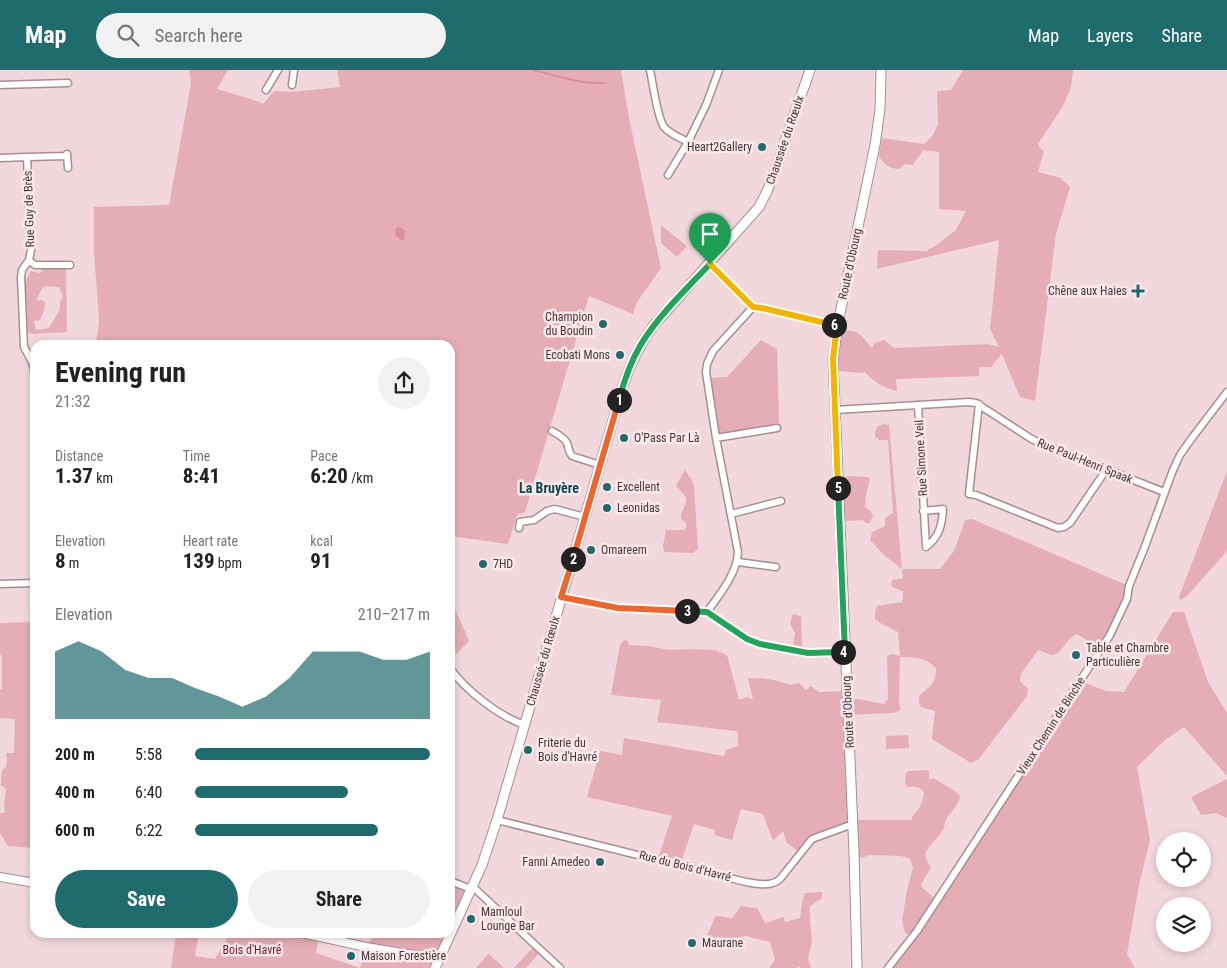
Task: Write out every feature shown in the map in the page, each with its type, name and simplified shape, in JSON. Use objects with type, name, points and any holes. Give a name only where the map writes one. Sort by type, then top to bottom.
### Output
[{"type":"main road","name":"Chaussée du Rœulx","points":[[455,917],[472,888],[487,852],[627,374],[640,346],[654,325],[753,215],[768,190],[776,171],[810,70]]},
{"type":"main road","name":"Route d'Obourg","points":[[858,968],[833,358],[837,326],[875,145],[880,109],[881,70]]},
{"type":"main road","name":"Chaussée du Rœulx","points":[[455,926],[465,901]]},
{"type":"main road","name":"Chaussée du Rœulx","points":[[436,962],[444,938]]},
{"type":"main road","name":"Chaussée du Rœulx","points":[[429,968],[436,962],[449,938]]},
{"type":"street","points":[[266,90],[278,70]]},
{"type":"street","points":[[292,85],[294,70]]},
{"type":"street","points":[[650,70],[663,126],[688,142]]},
{"type":"street","points":[[668,175],[688,142],[706,105],[719,70]]},
{"type":"street","points":[[0,85],[68,83]]},
{"type":"street","name":"Rue Guy de Brès","points":[[0,158],[67,154],[68,168]]},
{"type":"street","name":"Rue Guy de Brès","points":[[28,157],[30,260],[35,265],[70,265]]},
{"type":"street","name":"Rue Guy de Brès","points":[[30,260],[22,270],[21,277],[24,347],[30,358]]},
{"type":"street","points":[[710,264],[753,307],[837,326]]},
{"type":"street","points":[[707,612],[733,573],[738,562],[738,552],[716,438],[706,372],[707,364],[714,351],[753,307]]},
{"type":"street","name":"Vieux Chemin de Binche","points":[[888,968],[917,931],[1110,635],[1127,599],[1129,586],[1180,455],[1227,392]]},
{"type":"street","points":[[835,410],[969,402],[979,404],[969,494],[976,495],[1058,528],[1070,523],[1106,470]]},
{"type":"street","name":"Rue Paul-Henri Spaak","points":[[979,404],[1036,441],[1164,492]]},
{"type":"street","name":"Rue Simone Veil","points":[[918,406],[923,511],[926,547],[933,542],[937,535],[943,509],[923,511]]},
{"type":"street","points":[[716,438],[777,428]]},
{"type":"street","points":[[552,431],[566,441],[569,453],[572,456],[600,465]]},
{"type":"street","points":[[730,514],[781,501]]},
{"type":"street","points":[[519,528],[520,522],[534,520],[543,513],[553,509],[585,517]]},
{"type":"street","points":[[738,562],[776,567]]},
{"type":"street","points":[[0,584],[30,583]]},
{"type":"street","points":[[561,597],[618,608],[707,612],[747,639],[760,644],[808,653],[845,652]]},
{"type":"street","points":[[455,674],[461,682],[494,710],[525,726]]},
{"type":"street","name":"Rue du Bois d'Havré","points":[[497,820],[648,856],[746,882],[768,884],[777,882],[785,874],[812,839],[853,824]]},
{"type":"street","points":[[0,877],[30,882]]},
{"type":"street","points":[[455,883],[472,888],[560,968]]},
{"type":"street","points":[[325,938],[436,962]]},
{"type":"green space","points":[[189,70],[228,70],[217,89],[263,104],[274,91],[291,92],[340,87],[337,70],[621,70],[630,123],[661,268],[637,302],[633,314],[589,296],[525,512],[517,515],[508,544],[455,537],[455,340],[97,340],[99,321],[94,251],[94,207],[169,205],[191,84]]},
{"type":"green space","points":[[963,70],[1073,70],[1071,88],[1062,108],[1038,144],[1044,151],[1038,172],[1061,178],[1070,187],[1056,234],[1035,401],[1020,397],[1002,354],[991,367],[979,367],[979,376],[896,379],[897,391],[879,384],[865,372],[839,371],[838,367],[837,352],[840,333],[850,330],[862,336],[872,348],[875,343],[884,340],[894,348],[988,344],[999,347],[990,329],[999,240],[877,269],[878,250],[926,251],[956,230],[966,211],[939,209],[939,152],[923,150],[913,165],[905,164],[899,169],[885,164],[879,157],[882,138],[924,144],[933,135],[938,124],[937,91],[951,90]]},
{"type":"green space","points":[[661,225],[687,246],[677,257],[661,243]]},
{"type":"green space","points":[[43,266],[64,267],[66,269],[67,332],[32,334],[25,331],[24,285],[31,271],[40,273]],"holes":[[[43,287],[59,287],[63,297],[60,302],[59,311],[49,328],[36,330],[34,323],[35,320],[40,320],[45,302],[38,301],[37,298]]]},
{"type":"green space","points":[[761,340],[777,349],[779,423],[777,428],[716,438],[707,378],[727,377]]},
{"type":"green space","points":[[889,425],[902,569],[885,556],[870,540],[872,532],[885,526],[885,518],[893,513],[888,440],[879,440],[875,436],[878,426]]},
{"type":"green space","points":[[685,470],[694,486],[698,549],[693,553],[664,552],[663,546],[666,530],[684,530],[687,526],[681,519],[686,499],[676,486]]},
{"type":"green space","points":[[1227,471],[1227,551],[1187,596],[1180,600],[1179,597]]},
{"type":"green space","points":[[853,476],[870,479],[865,507],[873,515],[870,523],[866,523],[863,520],[847,521],[844,519],[841,481],[844,477]]},
{"type":"green space","points":[[972,519],[1129,586],[1127,599],[1102,647],[1096,646],[1077,634],[1070,638],[1056,654],[1051,655],[1038,650],[1021,674],[1020,681],[1028,689],[1027,696],[978,760],[971,763],[932,739],[935,711],[921,707],[919,696],[934,681],[936,668],[923,660],[900,657],[899,704],[901,709],[897,712],[848,715],[853,820],[912,820],[920,806],[924,792],[919,788],[908,787],[905,784],[906,773],[909,771],[929,770],[929,780],[933,778],[951,788],[960,796],[956,806],[946,820],[943,830],[925,854],[931,867],[921,885],[936,901],[1080,681],[1106,691],[1124,692],[1173,612],[1184,612],[1208,682],[1227,713],[1227,776],[1184,727],[1165,740],[1137,767],[1150,840],[1139,885],[1127,954],[1135,968],[888,968],[911,935],[905,933],[902,921],[913,867],[910,859],[901,856],[868,855],[862,858],[856,857],[853,824],[812,839],[801,853],[787,843],[783,831],[773,841],[763,814],[741,809],[732,840],[714,835],[715,830],[694,824],[680,865],[658,859],[672,816],[587,797],[600,751],[622,755],[624,738],[724,756],[726,750],[738,746],[738,732],[736,731],[657,722],[661,700],[611,695],[620,645],[624,640],[628,641],[629,645],[670,650],[715,650],[727,655],[739,700],[747,697],[753,700],[748,678],[754,678],[775,680],[790,685],[799,683],[806,690],[811,686],[819,692],[847,691],[852,700],[858,699],[884,704],[888,699],[887,656],[892,654],[900,656],[898,632],[875,619],[875,612],[877,606],[902,602],[903,591],[891,585],[892,580],[903,578],[902,569],[940,569],[954,551],[965,520]]},
{"type":"green space","points":[[455,609],[469,641],[455,655]]},
{"type":"green space","points":[[793,614],[801,616],[802,648],[796,647],[793,644],[795,633],[791,623]]},
{"type":"green space","points":[[30,622],[30,848],[8,846],[0,833],[0,813],[5,812],[6,789],[1,785],[2,770],[6,767],[6,753],[14,753],[15,719],[0,718],[2,656],[0,654],[0,623]]},
{"type":"green space","points":[[908,735],[909,748],[886,749],[886,736]]},
{"type":"green space","points":[[1227,779],[1227,818],[1216,813],[1201,815],[1191,797]]},
{"type":"green space","points":[[455,883],[471,889],[455,916]]},
{"type":"green space","points":[[822,892],[822,898],[810,906],[812,941],[808,959],[811,968],[800,968],[799,966],[797,968],[769,968],[775,960],[770,942],[746,936],[704,946],[715,916],[732,918],[741,906],[757,908],[765,923],[784,917],[785,922],[800,918],[805,893]]},
{"type":"green space","name":"Bois d'Havré","points":[[175,938],[198,938],[195,956],[215,959],[227,938],[319,938],[316,953],[360,968],[171,968]]},
{"type":"green space","points":[[372,938],[444,938],[429,968],[360,968],[366,945]]},
{"type":"green space","points":[[535,945],[541,951],[526,968],[514,968]]},
{"type":"green space","points":[[488,954],[490,955],[504,968],[476,968]]},
{"type":"shaded area","points":[[397,227],[405,231],[404,241],[396,236]]},
{"type":"waterway","points":[[534,70],[577,81],[604,83]]},
{"type":"place","name":"Heart2Gallery","points":[[762,147]]},
{"type":"place","name":"Chêne aux Haies","points":[[1138,291]]},
{"type":"place","name":"Champion du Boudin","points":[[603,324]]},
{"type":"place","name":"Ecobati Mons","points":[[620,355]]},
{"type":"place","name":"O'Pass Par Là","points":[[624,438]]},
{"type":"place","name":"Excellent","points":[[607,487]]},
{"type":"place","name":"Leonidas","points":[[607,508]]},
{"type":"place","name":"Omareem","points":[[591,550]]},
{"type":"place","name":"7HD","points":[[483,564]]},
{"type":"place","name":"Table et Chambre Particulière","points":[[1076,655]]},
{"type":"place","name":"Friterie du Bois d'Havré","points":[[528,750]]},
{"type":"place","name":"Fanni Amedeo","points":[[600,862]]},
{"type":"place","name":"Mamloul Lounge Bar","points":[[471,919]]},
{"type":"place","name":"Maurane","points":[[692,943]]},
{"type":"place","name":"Maison Forestière","points":[[351,956]]},
{"type":"district","name":"La Bruyère","points":[[549,488]]},
{"type":"route","points":[[710,264],[753,307],[837,326],[833,358],[845,652],[808,653],[760,644],[747,639],[707,612],[618,608],[561,597],[623,386],[632,362],[654,325],[710,264]]}]
